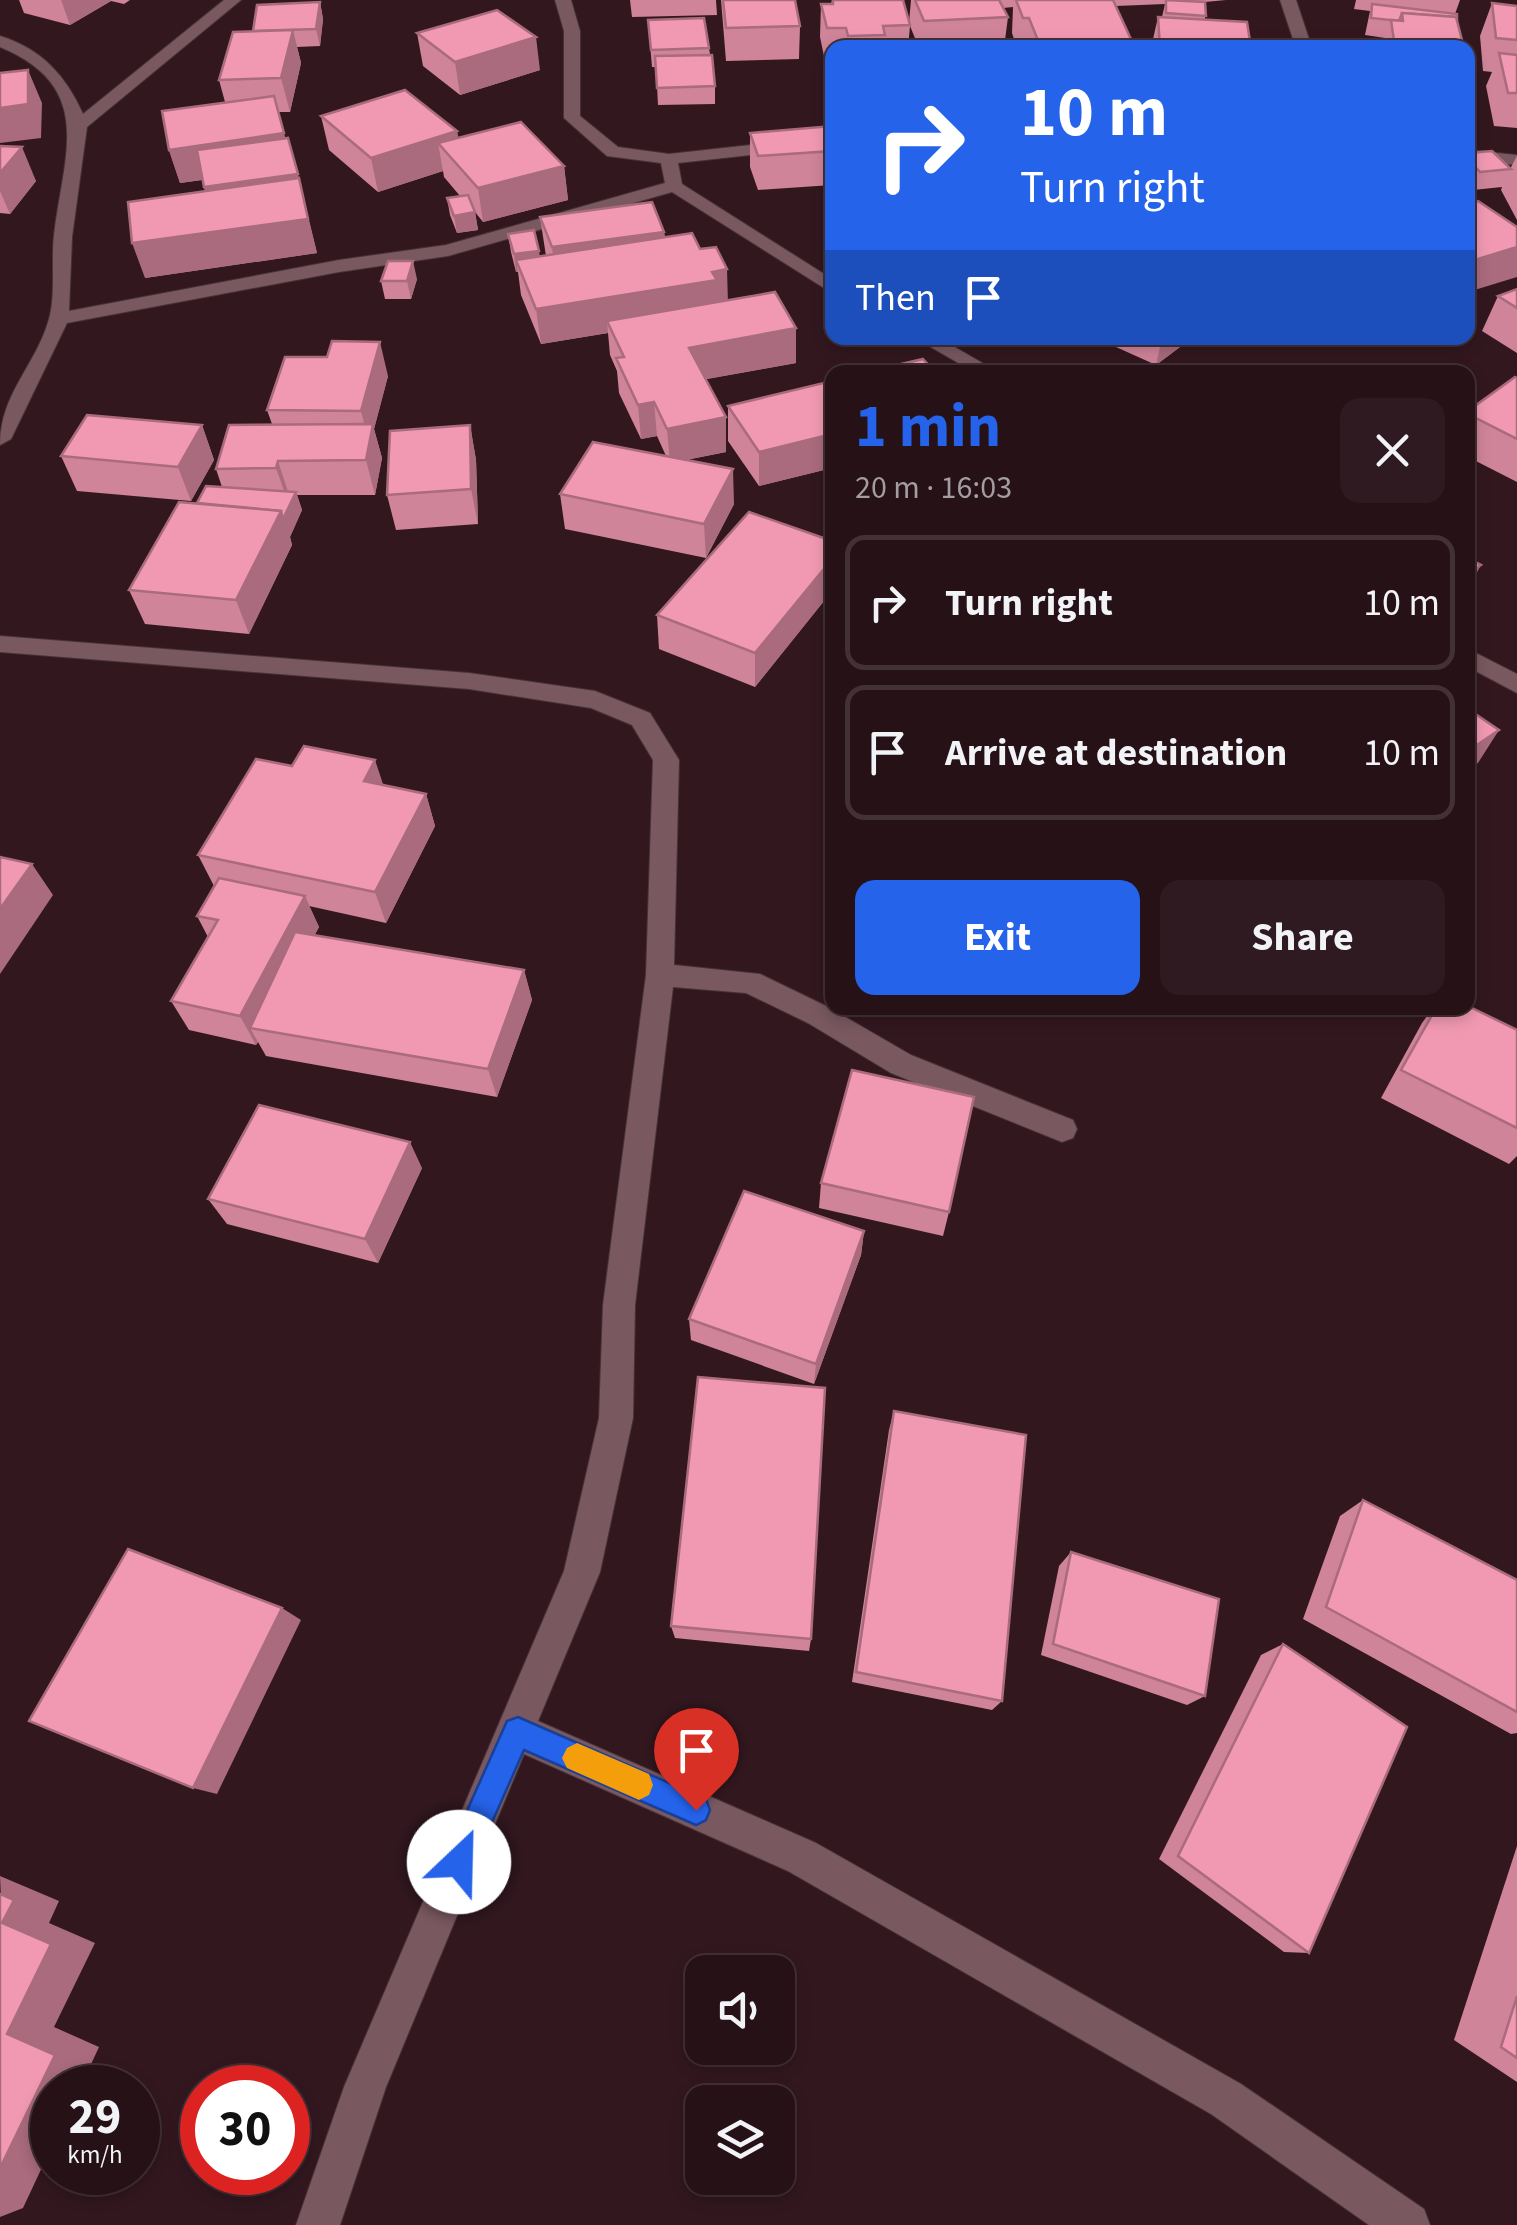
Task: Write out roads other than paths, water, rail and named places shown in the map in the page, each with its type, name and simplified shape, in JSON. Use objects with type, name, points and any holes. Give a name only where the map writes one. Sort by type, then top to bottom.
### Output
[{"type":"street","points":[[79,125],[233,0]]},
{"type":"street","points":[[563,0],[572,31],[572,118],[614,152],[669,159],[825,141]]},
{"type":"street","points":[[1288,0],[1301,40]]},
{"type":"street","points":[[0,41],[17,48],[60,81],[79,125],[63,237],[60,319],[0,439]]},
{"type":"street","points":[[1475,156],[1517,160]]},
{"type":"street","points":[[669,159],[674,186],[825,283]]},
{"type":"street","points":[[60,319],[338,266],[448,250],[674,186]]},
{"type":"street","points":[[938,345],[975,365]]},
{"type":"street","points":[[0,644],[469,681],[595,700],[641,719],[666,760],[660,975],[619,1305],[616,1418],[582,1572],[518,1732],[430,1926],[372,2069],[318,2225]]},
{"type":"street","points":[[1475,661],[1517,685]]},
{"type":"street","points":[[660,975],[750,982],[818,1014],[901,1064],[1062,1129]]},
{"type":"street","points":[[518,1732],[802,1857],[1226,2100],[1408,2225]]}]
